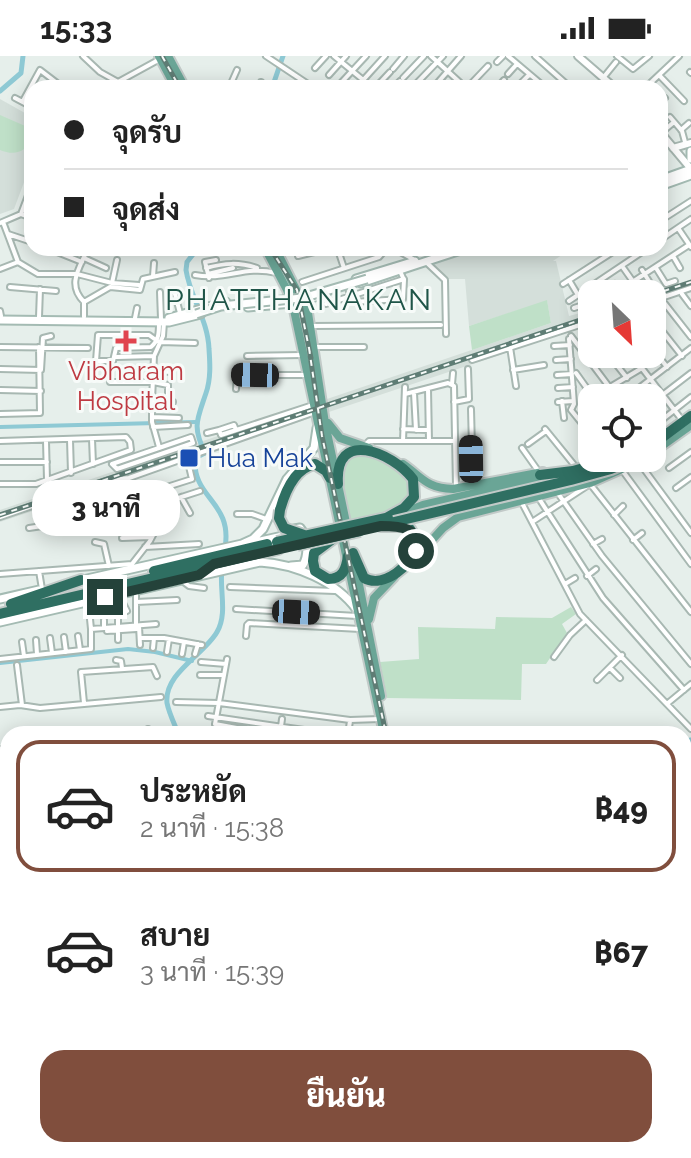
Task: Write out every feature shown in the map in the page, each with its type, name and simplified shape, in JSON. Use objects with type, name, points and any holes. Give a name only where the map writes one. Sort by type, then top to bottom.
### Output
[{"type":"highway","points":[[666,438],[689,422]]},
{"type":"highway","points":[[334,481],[342,457],[353,450],[360,449],[385,457],[403,469],[413,479],[414,497],[390,520]]},
{"type":"highway","points":[[306,536],[284,528],[279,518],[295,478],[310,465],[322,467],[334,481]]},
{"type":"highway","points":[[540,474],[578,470]]},
{"type":"highway","points":[[8,607],[72,597],[583,472]]},
{"type":"highway","points":[[559,489],[613,472]]},
{"type":"highway","points":[[350,555],[364,578],[377,582],[386,579],[416,551],[417,539],[410,529],[390,520]]},
{"type":"highway","points":[[342,532],[314,553],[317,573],[328,579],[339,577],[350,555]]},
{"type":"highway","points":[[277,545],[306,536],[342,532]]},
{"type":"highway","points":[[8,607],[200,560]]},
{"type":"highway","points":[[154,564],[215,560]]},
{"type":"highway","points":[[199,575],[215,560]]},
{"type":"highway","points":[[0,617],[8,607],[81,580]]},
{"type":"highway","points":[[72,597],[135,594]]},
{"type":"main road","points":[[163,57],[173,80]]},
{"type":"main road","points":[[163,57],[179,80]]},
{"type":"main road","points":[[691,151],[691,159]]},
{"type":"main road","points":[[668,180],[691,171]]},
{"type":"main road","points":[[273,256],[278,273],[294,291],[317,297]]},
{"type":"main road","points":[[231,556],[242,544],[258,535],[287,479],[314,448],[318,432],[311,326],[274,256]]},
{"type":"main road","points":[[1,317],[161,321],[221,305],[301,297],[367,278],[426,256]]},
{"type":"main road","points":[[444,256],[330,290],[309,304],[303,312],[302,355],[318,413],[340,438],[398,460],[425,483],[439,488],[476,489],[578,470]]},
{"type":"main road","points":[[1,317],[161,321],[222,303],[269,302],[294,291],[349,292],[402,275],[412,263]]},
{"type":"main road","points":[[303,312],[318,413]]},
{"type":"main road","points":[[303,312],[318,413],[370,638],[385,726]]},
{"type":"main road","points":[[390,520],[423,505],[476,489],[578,466]]},
{"type":"main road","points":[[390,520],[456,512],[590,484],[608,472]]},
{"type":"main road","points":[[556,475],[554,482],[559,489]]},
{"type":"main road","points":[[523,500],[559,489]]},
{"type":"main road","points":[[370,638],[370,611],[378,592],[421,554],[443,528],[458,517],[559,489]]},
{"type":"main road","points":[[231,556],[289,566],[303,565],[307,556],[304,532],[300,528],[287,535],[242,544]]},
{"type":"main road","points":[[350,555],[359,614],[383,726]]},
{"type":"main road","points":[[0,599],[132,566],[215,560]]},
{"type":"main road","points":[[289,566],[338,591],[359,614]]},
{"type":"main road","points":[[0,617],[135,594],[199,575]]},
{"type":"street","points":[[83,56],[114,80]]},
{"type":"street","points":[[266,56],[302,80]]},
{"type":"street","points":[[315,68],[326,56]]},
{"type":"street","points":[[334,56],[363,80],[385,56]]},
{"type":"street","points":[[329,75],[346,56]]},
{"type":"street","points":[[344,80],[366,56]]},
{"type":"street","points":[[382,80],[404,56]]},
{"type":"street","points":[[402,80],[424,56]]},
{"type":"street","points":[[431,56],[458,80]]},
{"type":"street","points":[[420,80],[443,56]]},
{"type":"street","points":[[440,80],[461,56]]},
{"type":"street","points":[[497,62],[505,56],[534,80]]},
{"type":"street","points":[[535,56],[562,80]]},
{"type":"street","points":[[578,56],[605,80]]},
{"type":"street","points":[[603,78],[616,59],[633,69],[649,56]]},
{"type":"street","points":[[654,80],[679,56]]},
{"type":"street","points":[[122,80],[163,57]]},
{"type":"street","points":[[508,74],[517,64]]},
{"type":"street","points":[[475,80],[488,66]]},
{"type":"street","points":[[35,80],[40,70],[53,80]]},
{"type":"street","points":[[233,80],[237,70]]},
{"type":"street","points":[[524,80],[529,75]]},
{"type":"street","points":[[659,75],[664,80]]},
{"type":"street","points":[[668,84],[684,101]]},
{"type":"street","points":[[15,98],[23,101]]},
{"type":"street","points":[[668,124],[672,120],[688,142],[673,148]]},
{"type":"street","points":[[681,130],[689,123]]},
{"type":"street","points":[[668,142],[691,171]]},
{"type":"street","points":[[668,216],[691,201]]},
{"type":"street","points":[[21,214],[24,207]]},
{"type":"street","points":[[24,215],[1,222],[18,262],[38,274],[77,274],[112,283],[139,285]]},
{"type":"street","points":[[668,235],[691,219]]},
{"type":"street","points":[[637,280],[690,246],[678,228]]},
{"type":"street","points":[[7,234],[24,239]]},
{"type":"street","points":[[71,256],[106,268]]},
{"type":"street","points":[[84,317],[84,302],[76,294],[77,274],[85,256]]},
{"type":"street","points":[[339,256],[344,268]]},
{"type":"street","points":[[294,291],[344,268],[381,256]]},
{"type":"street","points":[[404,256],[412,263]]},
{"type":"street","points":[[563,284],[606,256]]},
{"type":"street","points":[[602,280],[636,256]]},
{"type":"street","points":[[673,256],[680,268]]},
{"type":"street","points":[[112,283],[117,260]]},
{"type":"street","points":[[208,273],[205,262],[216,260]]},
{"type":"street","points":[[0,269],[18,262]]},
{"type":"street","points":[[426,262],[445,280],[446,334]]},
{"type":"street","points":[[153,276],[154,263]]},
{"type":"street","points":[[208,273],[242,263],[278,273]]},
{"type":"street","points":[[622,266],[632,280]]},
{"type":"street","points":[[195,275],[233,268],[260,268]]},
{"type":"street","points":[[656,268],[666,284],[675,281]]},
{"type":"street","points":[[84,302],[110,287],[140,290],[142,280],[175,272]]},
{"type":"street","points":[[644,273],[648,280]]},
{"type":"street","points":[[326,304],[349,292],[352,302],[403,299],[402,275]]},
{"type":"street","points":[[569,280],[578,295],[569,301]]},
{"type":"street","points":[[10,287],[56,291]]},
{"type":"street","points":[[666,296],[691,288]]},
{"type":"street","points":[[39,317],[40,289]]},
{"type":"street","points":[[159,447],[152,423],[152,400],[154,356],[161,321],[160,292]]},
{"type":"street","points":[[175,294],[181,316]]},
{"type":"street","points":[[682,294],[691,306]]},
{"type":"street","points":[[666,305],[691,337]]},
{"type":"street","points":[[574,308],[578,307]]},
{"type":"street","points":[[135,318],[137,308]]},
{"type":"street","points":[[311,326],[441,325]]},
{"type":"street","points":[[472,360],[578,325]]},
{"type":"street","points":[[666,332],[691,358]]},
{"type":"street","points":[[159,342],[151,347],[116,348],[113,361],[96,361],[98,335],[149,335],[159,342],[195,343]]},
{"type":"street","points":[[0,414],[39,414],[41,347],[44,337],[51,336]]},
{"type":"street","points":[[554,346],[570,340]]},
{"type":"street","points":[[570,340],[574,373],[571,410],[578,417]]},
{"type":"street","points":[[570,340],[607,384]]},
{"type":"street","points":[[0,347],[88,348]]},
{"type":"street","points":[[314,347],[364,347]]},
{"type":"street","points":[[510,347],[516,386]]},
{"type":"street","points":[[644,384],[686,352]]},
{"type":"street","points":[[247,356],[302,355]]},
{"type":"street","points":[[117,357],[154,356]]},
{"type":"street","points":[[556,360],[571,359]]},
{"type":"street","points":[[513,370],[544,365]]},
{"type":"street","points":[[619,368],[627,378]]},
{"type":"street","points":[[617,384],[642,368],[655,384]]},
{"type":"street","points":[[0,369],[40,370]]},
{"type":"street","points":[[454,402],[469,399],[468,369]]},
{"type":"street","points":[[153,371],[171,372]]},
{"type":"street","points":[[453,373],[456,489]]},
{"type":"street","points":[[557,375],[574,373]]},
{"type":"street","points":[[574,373],[583,384]]},
{"type":"street","points":[[666,393],[691,373]]},
{"type":"street","points":[[236,389],[237,375],[307,375]]},
{"type":"street","points":[[110,382],[153,382],[168,386],[168,396]]},
{"type":"street","points":[[405,394],[453,384]]},
{"type":"street","points":[[403,441],[405,387]]},
{"type":"street","points":[[558,388],[573,387]]},
{"type":"street","points":[[424,388],[429,441]]},
{"type":"street","points":[[0,390],[41,391]]},
{"type":"street","points":[[414,392],[416,430]]},
{"type":"street","points":[[666,417],[691,397]]},
{"type":"street","points":[[666,399],[689,422]]},
{"type":"street","points":[[152,400],[173,402]]},
{"type":"street","points":[[564,418],[560,402],[573,401]]},
{"type":"street","points":[[471,409],[476,489]]},
{"type":"street","points":[[207,433],[219,430],[221,435],[318,413]]},
{"type":"street","points":[[0,517],[108,481],[129,478],[318,413]]},
{"type":"street","points":[[152,423],[179,418]]},
{"type":"street","points":[[152,423],[188,425]]},
{"type":"street","points":[[403,429],[428,430]]},
{"type":"street","points":[[528,444],[546,430],[575,466]]},
{"type":"street","points":[[0,441],[126,437],[130,442],[130,452],[71,473],[36,484],[0,484]]},
{"type":"street","points":[[191,437],[194,441],[117,469],[112,464],[159,447],[191,437]]},
{"type":"street","points":[[92,439],[93,465]]},
{"type":"street","points":[[70,440],[71,473]]},
{"type":"street","points":[[46,441],[47,480]]},
{"type":"street","points":[[364,446],[369,441],[455,441]]},
{"type":"street","points":[[522,448],[540,474]]},
{"type":"street","points":[[669,468],[691,452]]},
{"type":"street","points":[[102,502],[148,493],[192,479],[187,458]]},
{"type":"street","points":[[0,462],[47,462]]},
{"type":"street","points":[[633,472],[691,564]]},
{"type":"street","points":[[636,472],[691,533]]},
{"type":"street","points":[[676,488],[691,477]]},
{"type":"street","points":[[532,522],[590,484],[691,612]]},
{"type":"street","points":[[559,489],[593,544],[691,664]]},
{"type":"street","points":[[29,528],[135,512],[200,491]]},
{"type":"street","points":[[0,574],[132,566],[160,522],[148,493]]},
{"type":"street","points":[[181,497],[190,513]]},
{"type":"street","points":[[538,497],[608,604],[684,690]]},
{"type":"street","points":[[523,500],[575,606],[688,726]]},
{"type":"street","points":[[596,509],[605,502]]},
{"type":"street","points":[[614,515],[623,506]]},
{"type":"street","points":[[237,514],[250,514],[268,520]]},
{"type":"street","points":[[633,540],[642,533]]},
{"type":"street","points":[[122,538],[152,537]]},
{"type":"street","points":[[593,544],[602,539]]},
{"type":"street","points":[[95,542],[106,546],[109,566]]},
{"type":"street","points":[[145,547],[199,544]]},
{"type":"street","points":[[587,576],[596,569]]},
{"type":"street","points":[[39,571],[42,589]]},
{"type":"street","points":[[565,584],[575,578]]},
{"type":"street","points":[[180,579],[189,586],[204,588]]},
{"type":"street","points":[[230,587],[338,591]]},
{"type":"street","points":[[140,645],[135,594],[177,600]]},
{"type":"street","points":[[105,597],[110,602],[123,603],[127,611]]},
{"type":"street","points":[[236,609],[359,614]]},
{"type":"street","points":[[265,610],[265,623]]},
{"type":"street","points":[[0,659],[93,648],[90,619]]},
{"type":"street","points":[[118,619],[118,640]]},
{"type":"street","points":[[104,620],[105,630]]},
{"type":"street","points":[[554,657],[586,620]]},
{"type":"street","points":[[91,629],[156,624]]},
{"type":"street","points":[[246,636],[248,624],[362,629]]},
{"type":"street","points":[[78,636],[80,650]]},
{"type":"street","points":[[64,637],[66,652]]},
{"type":"street","points":[[50,638],[52,653]]},
{"type":"street","points":[[140,638],[200,645],[195,654]]},
{"type":"street","points":[[153,648],[154,638]]},
{"type":"street","points":[[167,652],[169,639]]},
{"type":"street","points":[[36,640],[37,654]]},
{"type":"street","points":[[22,642],[24,656]]},
{"type":"street","points":[[182,654],[184,642]]},
{"type":"street","points":[[597,680],[622,655]]},
{"type":"street","points":[[116,660],[121,661],[122,668]]},
{"type":"street","points":[[201,662],[226,662],[216,726]]},
{"type":"street","points":[[17,665],[22,705]]},
{"type":"street","points":[[84,703],[81,672],[154,667],[157,676]]},
{"type":"street","points":[[609,668],[620,678]]},
{"type":"street","points":[[200,675],[224,675]]},
{"type":"street","points":[[668,703],[691,684]]},
{"type":"street","points":[[0,707],[22,705],[40,708],[161,697]]},
{"type":"street","points":[[176,702],[219,703],[350,720],[381,719]]},
{"type":"street","points":[[208,716],[274,726]]},
{"type":"street","points":[[281,726],[282,719]]},
{"type":"street","points":[[349,726],[350,720]]},
{"type":"shaded area","points":[[0,99],[24,112],[24,182],[14,209],[0,214]]},
{"type":"shaded area","points":[[453,256],[560,256],[553,261],[556,261],[569,316],[578,314],[578,329],[0,522],[0,510],[551,323],[547,301],[469,326],[465,279],[446,279],[428,264]]},
{"type":"green space","points":[[0,115],[24,126],[24,149],[12,153],[0,150]]},
{"type":"green space","points":[[547,300],[551,323],[472,350],[469,326]]},
{"type":"green space","points":[[347,453],[385,457],[415,485],[405,508],[346,522],[339,462]]},
{"type":"green space","points":[[571,607],[576,614],[562,624],[567,633],[546,664],[522,664],[521,700],[387,698],[380,662],[419,659],[418,627],[495,629],[496,617],[552,618]]},
{"type":"waterway","points":[[0,91],[21,73],[23,56]]},
{"type":"waterway","points":[[275,80],[283,56]]},
{"type":"waterway","points":[[192,256],[186,270],[206,328],[210,365],[208,388],[197,423],[205,453],[195,458],[196,472],[223,520],[225,548]]},
{"type":"waterway","points":[[0,427],[196,422]]},
{"type":"waterway","points":[[175,726],[167,703],[168,692],[178,673],[217,632],[223,609],[222,569]]},
{"type":"waterway","points":[[0,663],[128,649],[192,661]]},
{"type":"tunnel","points":[[289,285],[299,312]]},
{"type":"railway","points":[[162,56],[176,80]]},
{"type":"railway","points":[[275,256],[297,290],[311,358]]},
{"type":"railway","points":[[666,290],[691,282]]},
{"type":"railway","points":[[0,515],[578,321]]},
{"type":"railway","points":[[309,348],[322,436],[384,726]]},
{"type":"place","name":"Vibharam Hospital","points":[[126,341]]},
{"type":"place","name":"Hua Mak","points":[[189,458]]},
{"type":"district","name":"PHATTHANAKAN","points":[[299,300]]},
{"type":"route","points":[[105,597],[199,575],[214,564],[381,526],[410,529],[417,539],[416,551]]}]
